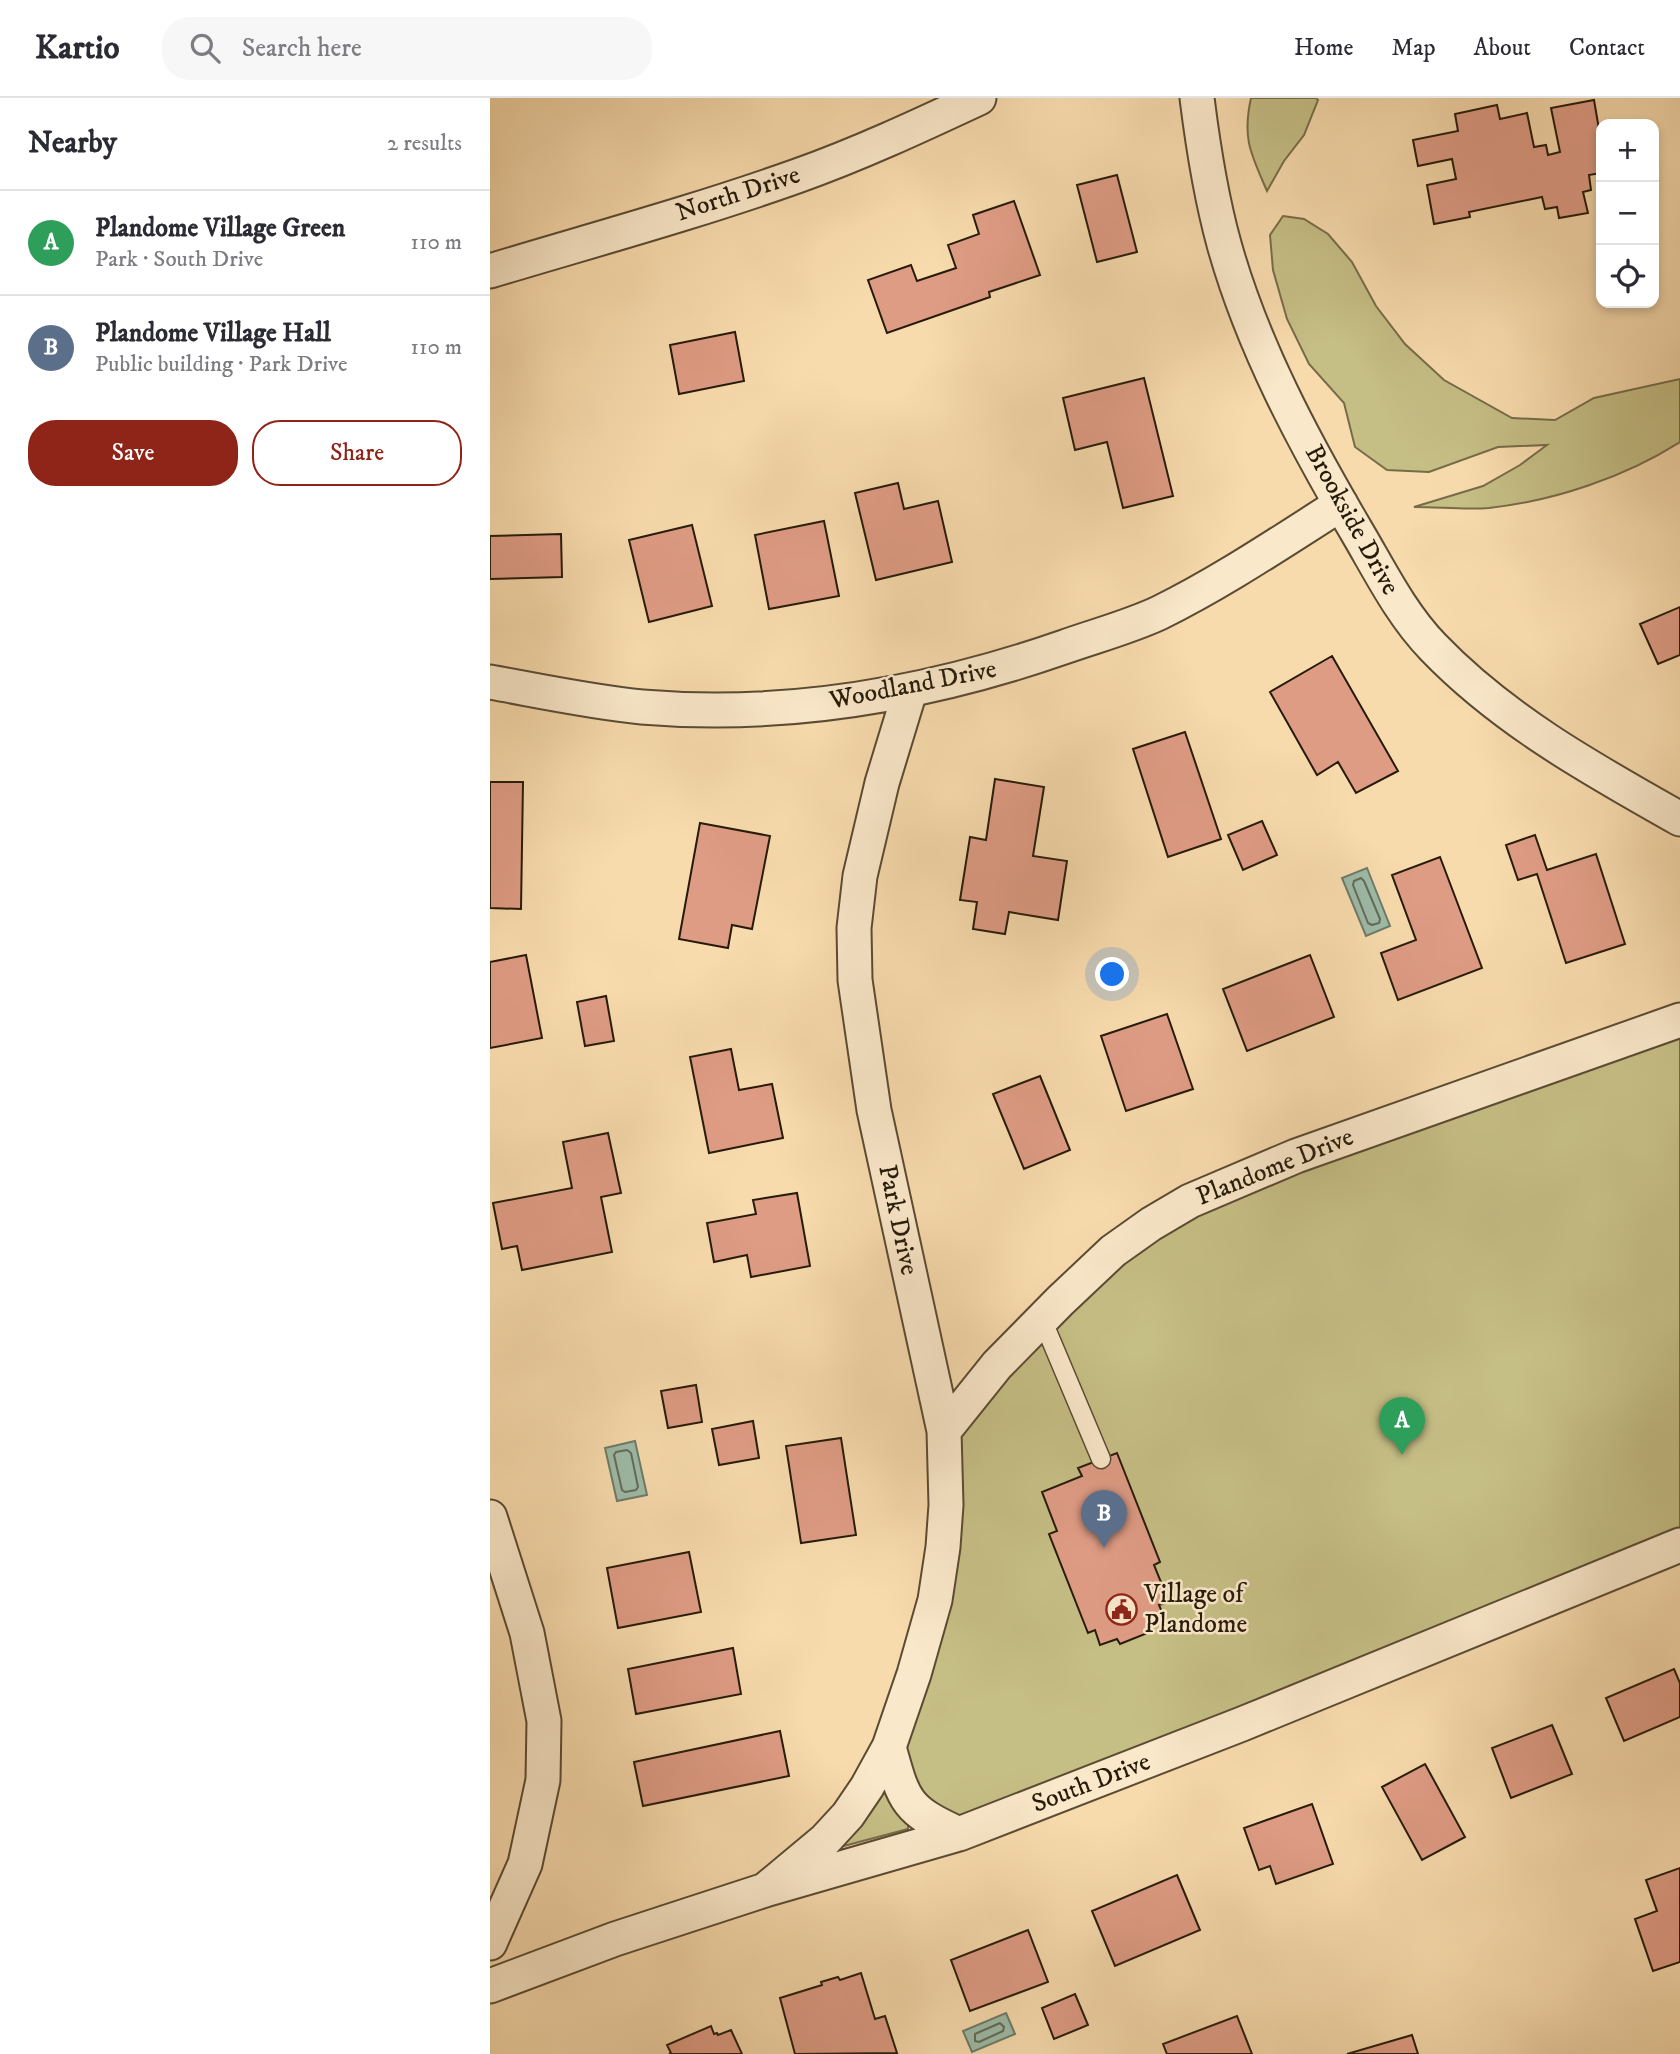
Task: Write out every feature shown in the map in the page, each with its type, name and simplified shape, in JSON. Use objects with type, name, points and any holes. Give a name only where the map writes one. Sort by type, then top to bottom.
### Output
[{"type":"street","name":"North Drive","points":[[490,271],[733,198],[800,175],[864,150],[979,98]]},
{"type":"street","name":"Brookside Drive","points":[[1197,98],[1224,244],[1255,335],[1341,504],[1398,602],[1432,646],[1495,704],[1587,766],[1680,819]]},
{"type":"street","name":"Woodland Drive","points":[[490,682],[642,707],[757,708],[910,691],[1009,666],[1157,614],[1216,583],[1341,504]]},
{"type":"street","name":"Park Drive","points":[[765,1890],[825,1840],[848,1815],[889,1747],[935,1600],[943,1547],[946,1505],[944,1431],[874,1110],[855,980],[854,929],[860,876],[882,783],[910,691]]},
{"type":"street","name":"Plandome Drive","points":[[944,1431],[997,1366],[1112,1251],[1191,1201],[1296,1156],[1680,1020]]},
{"type":"street","points":[[490,1517],[527,1633],[544,1721],[543,1780],[525,1864],[490,1943]]},
{"type":"street","name":"South Drive","points":[[490,1986],[615,1939],[765,1890],[959,1834],[1242,1724],[1680,1545]]},
{"type":"street","points":[[889,1747],[897,1776],[915,1811],[959,1834]]},
{"type":"lane","points":[[1042,1319],[1101,1460]]},
{"type":"shaded area","points":[[1251,98],[1318,100],[1304,135],[1284,161],[1267,191],[1256,167],[1248,136]]},
{"type":"shaded area","points":[[1283,216],[1304,219],[1328,234],[1352,262],[1376,306],[1405,344],[1444,380],[1512,418],[1555,420],[1594,398],[1680,379],[1680,442],[1613,476],[1539,500],[1489,508],[1414,507],[1483,486],[1520,465],[1547,445],[1498,447],[1429,472],[1387,470],[1355,447],[1344,403],[1309,364],[1287,319],[1273,270],[1270,235]]},
{"type":"shaded area","points":[[1680,1020],[1680,1545],[959,1834],[897,1777],[944,1431],[1151,1224]]},
{"type":"shaded area","points":[[889,1788],[908,1824],[908,1829],[840,1847],[884,1790]]},
{"type":"water","points":[[1367,868],[1390,926],[1366,936],[1342,878]]},
{"type":"water","points":[[635,1441],[647,1495],[617,1501],[605,1448]]},
{"type":"water","points":[[1006,2013],[1015,2034],[972,2052],[963,2031]]},
{"type":"building","points":[[1594,100],[1597,119],[1596,174],[1589,175],[1591,190],[1583,192],[1588,213],[1559,218],[1557,207],[1545,209],[1542,197],[1469,212],[1470,217],[1434,224],[1427,185],[1456,179],[1452,159],[1418,166],[1413,140],[1458,131],[1455,114],[1497,105],[1500,119],[1527,113],[1534,147],[1546,145],[1548,155],[1560,152],[1551,108]]},
{"type":"building","points":[[1117,175],[1137,252],[1097,262],[1077,185]]},
{"type":"building","points":[[1014,201],[1040,275],[989,292],[990,297],[887,333],[868,280],[911,265],[917,281],[956,268],[948,245],[979,234],[973,215]]},
{"type":"building","points":[[735,332],[744,381],[679,394],[670,345]]},
{"type":"building","points":[[1144,378],[1173,496],[1123,508],[1107,442],[1075,450],[1063,398]]},
{"type":"building","points":[[898,483],[904,509],[938,501],[952,562],[876,580],[855,493]]},
{"type":"building","points":[[824,521],[839,596],[769,609],[755,535]]},
{"type":"building","points":[[692,525],[712,606],[649,622],[629,540]]},
{"type":"building","points":[[561,534],[562,577],[490,579],[490,536]]},
{"type":"building","points":[[1680,607],[1680,655],[1658,664],[1640,624]]},
{"type":"building","points":[[1332,656],[1398,771],[1356,793],[1338,762],[1317,775],[1270,692]]},
{"type":"building","points":[[1185,732],[1221,839],[1168,857],[1133,749]]},
{"type":"building","points":[[995,779],[1044,787],[1033,856],[1067,861],[1058,920],[1009,912],[1005,934],[973,929],[977,902],[960,900],[970,837],[986,840]]},
{"type":"building","points":[[490,782],[523,782],[521,909],[490,908]]},
{"type":"building","points":[[1262,821],[1277,855],[1243,870],[1228,835]]},
{"type":"building","points":[[700,823],[770,836],[752,929],[732,925],[728,948],[679,939]]},
{"type":"building","points":[[1535,835],[1547,870],[1596,854],[1625,944],[1566,963],[1537,874],[1518,880],[1506,845]]},
{"type":"building","points":[[1440,857],[1482,968],[1398,1000],[1381,953],[1416,940],[1392,875]]},
{"type":"building","points":[[526,955],[542,1038],[490,1048],[490,962]]},
{"type":"building","points":[[1310,955],[1334,1017],[1247,1051],[1223,989]]},
{"type":"building","points":[[606,996],[614,1041],[585,1046],[577,1002]]},
{"type":"building","points":[[1167,1014],[1193,1089],[1126,1111],[1101,1036]]},
{"type":"building","points":[[731,1049],[739,1090],[772,1084],[783,1138],[709,1153],[690,1057]]},
{"type":"building","points":[[1040,1076],[1070,1150],[1024,1169],[993,1094]]},
{"type":"building","points":[[608,1133],[621,1193],[601,1197],[612,1252],[522,1270],[517,1246],[502,1249],[493,1203],[572,1188],[563,1142]]},
{"type":"building","points":[[797,1193],[810,1266],[751,1277],[747,1255],[714,1262],[707,1223],[756,1214],[753,1200]]},
{"type":"building","points":[[696,1385],[702,1422],[668,1428],[661,1391]]},
{"type":"building","points":[[753,1421],[759,1458],[719,1465],[712,1429]]},
{"type":"building","points":[[841,1438],[856,1535],[801,1543],[786,1446]]},
{"type":"building","points":[[1117,1453],[1160,1562],[1154,1565],[1169,1602],[1159,1605],[1164,1617],[1147,1624],[1150,1632],[1120,1644],[1117,1639],[1100,1645],[1095,1630],[1088,1633],[1049,1534],[1057,1531],[1042,1492],[1082,1476],[1078,1468]]},
{"type":"building","points":[[689,1552],[701,1612],[618,1628],[607,1568]]},
{"type":"building","points":[[733,1648],[741,1694],[636,1714],[628,1669]]},
{"type":"building","points":[[1674,1669],[1680,1683],[1680,1717],[1624,1741],[1606,1698]]},
{"type":"building","points":[[1552,1725],[1572,1774],[1511,1798],[1492,1748]]},
{"type":"building","points":[[780,1731],[789,1776],[643,1806],[634,1762]]},
{"type":"building","points":[[1425,1764],[1465,1837],[1422,1860],[1382,1787]]},
{"type":"building","points":[[1312,1804],[1333,1864],[1276,1884],[1270,1866],[1259,1870],[1244,1828]]},
{"type":"building","points":[[1680,1868],[1680,1962],[1653,1971],[1635,1919],[1657,1911],[1646,1880]]},
{"type":"building","points":[[1177,1875],[1200,1930],[1115,1966],[1092,1911]]},
{"type":"building","points":[[1028,1930],[1048,1982],[970,2011],[951,1960]]},
{"type":"building","points":[[861,1973],[875,2019],[885,2016],[897,2053],[795,2054],[780,1998],[822,1985],[821,1982],[838,1977],[840,1980]]},
{"type":"building","points":[[1075,1994],[1088,2025],[1054,2039],[1042,2008]]},
{"type":"building","points":[[1237,2016],[1252,2054],[1167,2054],[1163,2044]]},
{"type":"building","points":[[711,2026],[714,2034],[718,2035],[731,2030],[742,2054],[669,2054],[671,2053],[667,2045]]},
{"type":"building","points":[[1412,2035],[1418,2054],[1347,2054]]},
{"type":"place","name":"Plandome Village Green","points":[[1402,1455]]},
{"type":"place","name":"Plandome Village Hall","points":[[1104,1548]]},
{"type":"place","name":"Village of Plandome","points":[[1121,1609]]}]
